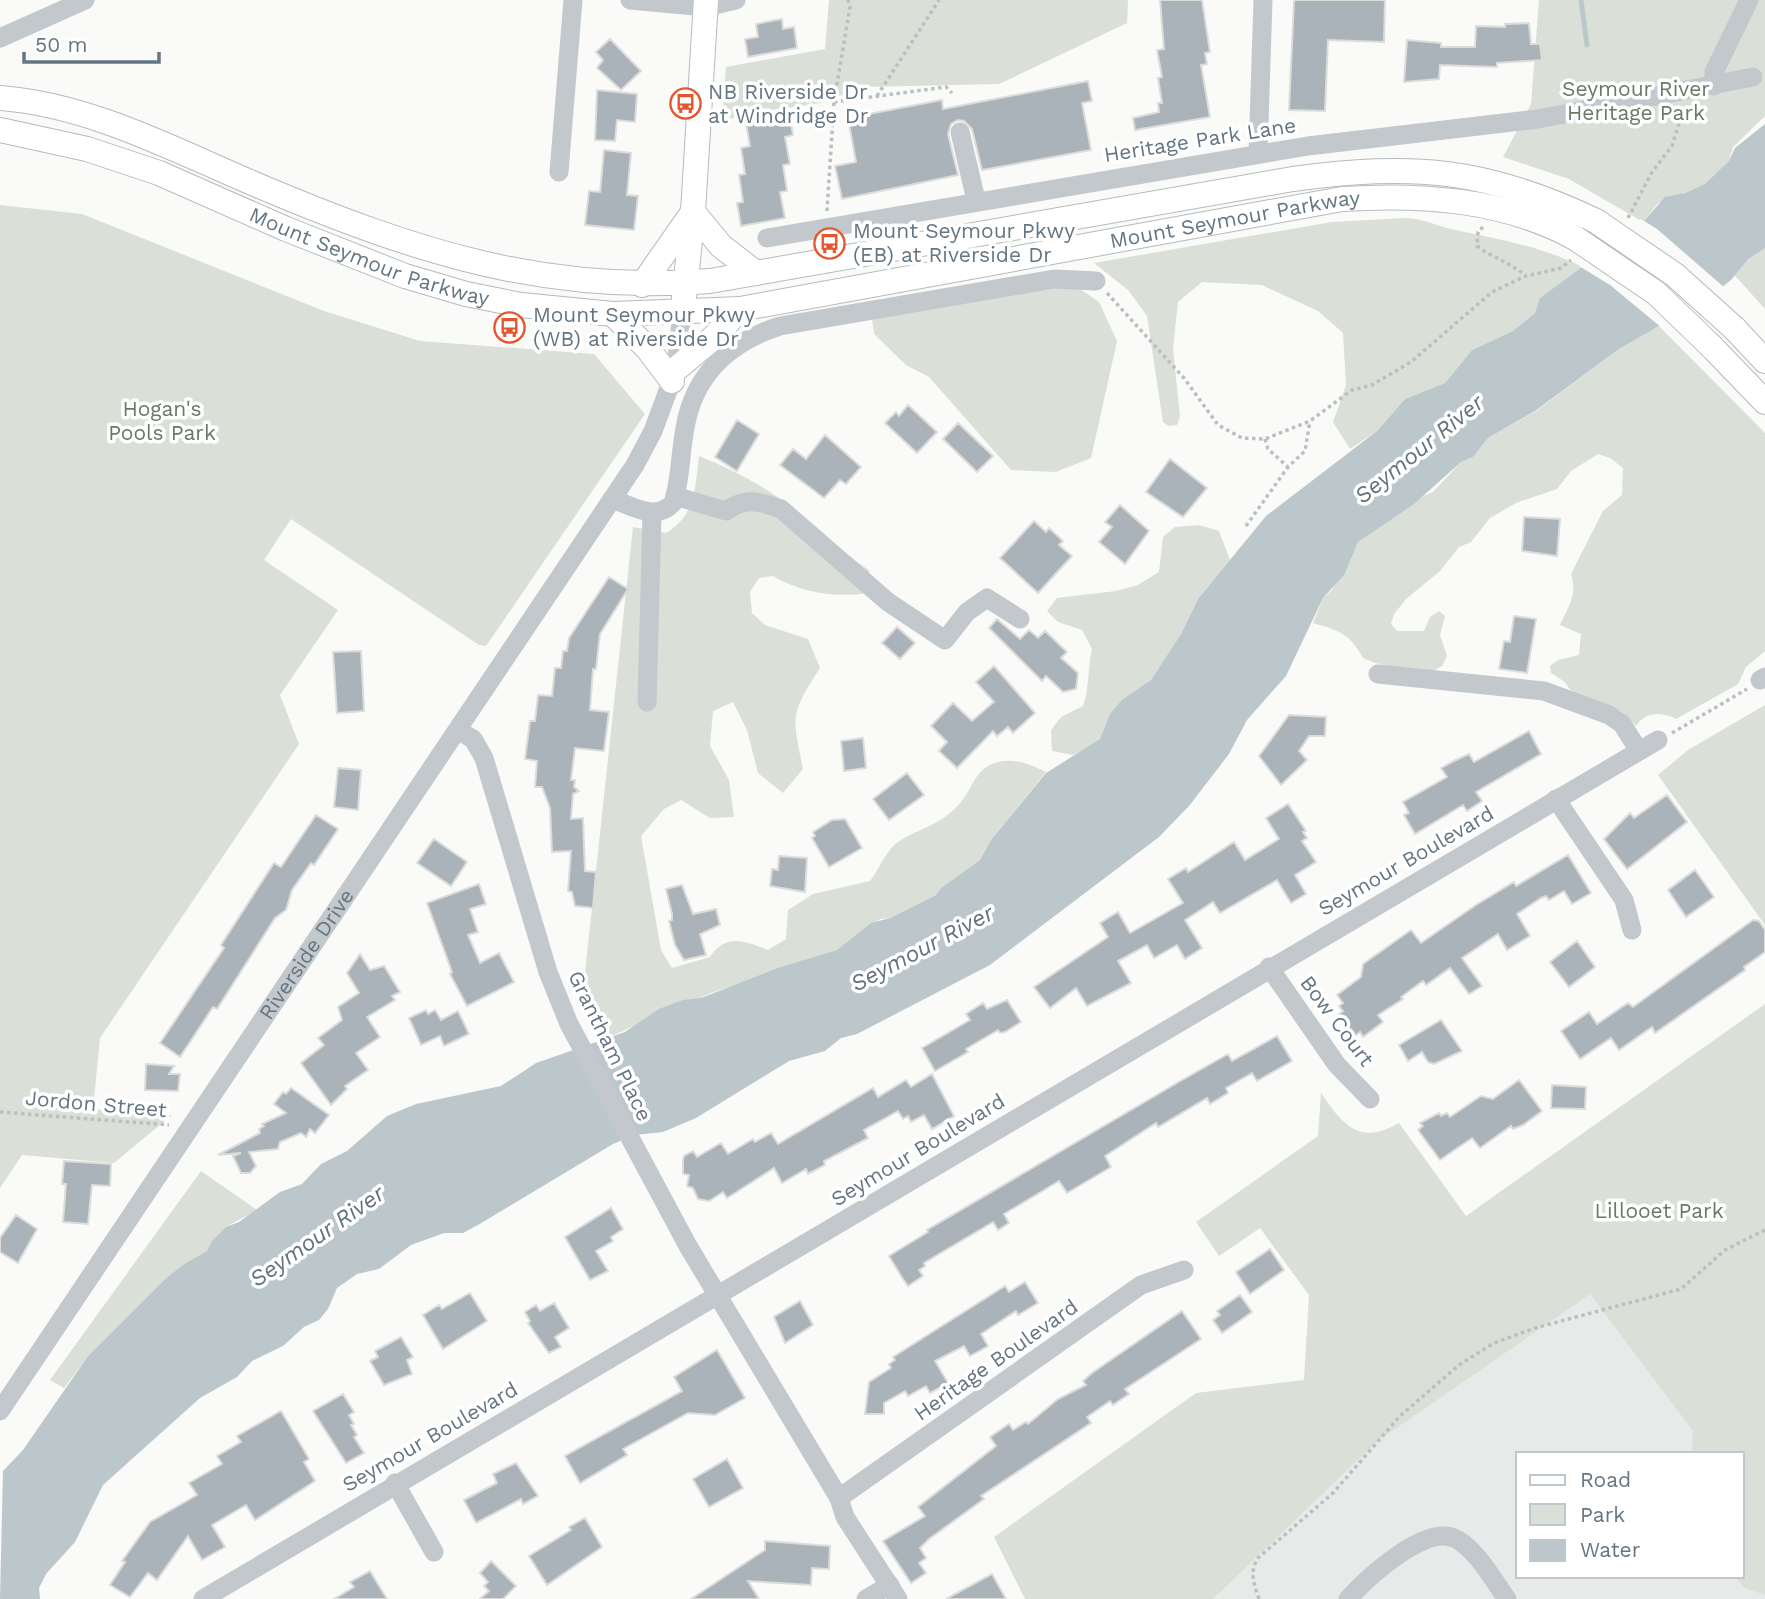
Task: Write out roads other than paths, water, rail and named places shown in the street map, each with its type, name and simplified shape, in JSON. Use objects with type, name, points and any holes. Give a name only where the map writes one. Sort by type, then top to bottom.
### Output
[{"type":"main road","name":"Riverside Drive","points":[[682,313],[693,212],[706,3]]},
{"type":"main road","name":"Mount Seymour Parkway","points":[[0,98],[60,109],[121,127],[397,242],[523,273],[642,285],[685,283],[756,273],[1293,178],[1371,170],[1465,175],[1508,184],[1608,223],[1675,275],[1765,360]]},
{"type":"main road","name":"Mount Seymour Parkway","points":[[0,130],[88,149],[159,173],[354,257],[417,280],[521,305],[613,314],[740,309],[1342,199],[1386,197],[1464,202],[1536,220],[1656,293],[1765,402]]},
{"type":"main road","points":[[642,285],[693,212],[721,246],[756,273]]},
{"type":"main road","points":[[613,314],[674,375],[740,309]]},
{"type":"street","points":[[0,38],[85,0]]},
{"type":"street","points":[[559,172],[573,0]]},
{"type":"street","points":[[630,0],[706,3],[736,0]]},
{"type":"street","points":[[1258,154],[1263,0]]},
{"type":"street","points":[[1714,86],[1714,72],[1749,0]]},
{"type":"street","name":"Heritage Park Lane","points":[[767,238],[976,200],[1258,154],[1538,119],[1753,77]]},
{"type":"street","points":[[960,132],[976,200]]},
{"type":"street","points":[[619,502],[652,513],[667,510],[676,496],[691,407],[711,367],[739,342],[780,326],[1024,284],[1076,278],[1096,281]]},
{"type":"street","name":"Riverside Drive","points":[[0,1411],[459,731],[619,502],[653,431],[674,375],[682,313]]},
{"type":"street","points":[[676,496],[726,511],[738,502],[759,500],[781,509],[888,602],[945,640],[967,612],[986,598],[1020,619]]},
{"type":"street","points":[[647,702],[652,513]]},
{"type":"street","points":[[1378,674],[1544,691],[1609,715],[1622,724],[1639,751]]},
{"type":"street","name":"Grantham Place","points":[[459,731],[473,739],[484,758],[548,972],[574,1034],[719,1295]]},
{"type":"street","name":"Seymour Boulevard","points":[[203,1599],[1269,967],[1658,740]]},
{"type":"street","points":[[1556,799],[1624,900],[1632,930]]},
{"type":"street","name":"Bow Court","points":[[1269,967],[1337,1065],[1370,1099]]},
{"type":"street","name":"Heritage Boulevard","points":[[839,1498],[1141,1285],[1184,1270]]},
{"type":"street","points":[[719,1295],[839,1498],[845,1517],[894,1592],[866,1599]]},
{"type":"street","points":[[395,1483],[435,1552]]},
{"type":"street","points":[[1348,1599],[1363,1583],[1426,1539],[1445,1535],[1464,1544],[1507,1599]]},
{"type":"water","name":"Seymour River","points":[[1765,124],[1765,248],[1748,259],[1731,280],[1708,298],[1619,349],[1535,411],[1488,438],[1473,457],[1461,462],[1414,504],[1358,542],[1344,575],[1323,598],[1286,676],[1247,720],[1229,754],[1189,806],[1159,837],[990,965],[857,1034],[841,1038],[825,1051],[789,1061],[696,1118],[663,1132],[635,1135],[613,1144],[463,1233],[444,1233],[411,1245],[379,1269],[357,1274],[337,1288],[328,1309],[319,1320],[304,1327],[283,1346],[252,1361],[237,1377],[200,1398],[103,1485],[75,1542],[46,1574],[39,1588],[40,1599],[0,1599],[3,1471],[23,1450],[88,1356],[165,1279],[207,1251],[212,1241],[226,1227],[239,1222],[280,1192],[302,1184],[321,1164],[347,1151],[387,1116],[416,1104],[501,1086],[536,1063],[625,1032],[659,1009],[683,1000],[701,998],[778,968],[837,950],[871,923],[890,918],[936,895],[941,888],[980,860],[991,840],[1046,773],[1100,739],[1110,714],[1122,700],[1151,680],[1181,634],[1198,599],[1266,516],[1377,431],[1405,399],[1445,383],[1472,350],[1513,331],[1535,313],[1540,298],[1643,222],[1665,197],[1685,193],[1705,184],[1729,161],[1735,148]]},
{"type":"waterway","points":[[1581,0],[1587,45]]},
{"type":"place","name":"NB Riverside Dr at Windridge Dr","points":[[685,104]]},
{"type":"place","name":"Mount Seymour Pkwy (EB) at Riverside Dr","points":[[830,243]]},
{"type":"place","name":"Mount Seymour Pkwy (WB) at Riverside Dr","points":[[510,327]]},
{"type":"park label","name":"Seymour River Heritage Park","points":[[1636,101]]},
{"type":"park label","name":"Hogan's Pools Park","points":[[162,421]]},
{"type":"park label","name":"Lillooet Park","points":[[1659,1211]]}]
